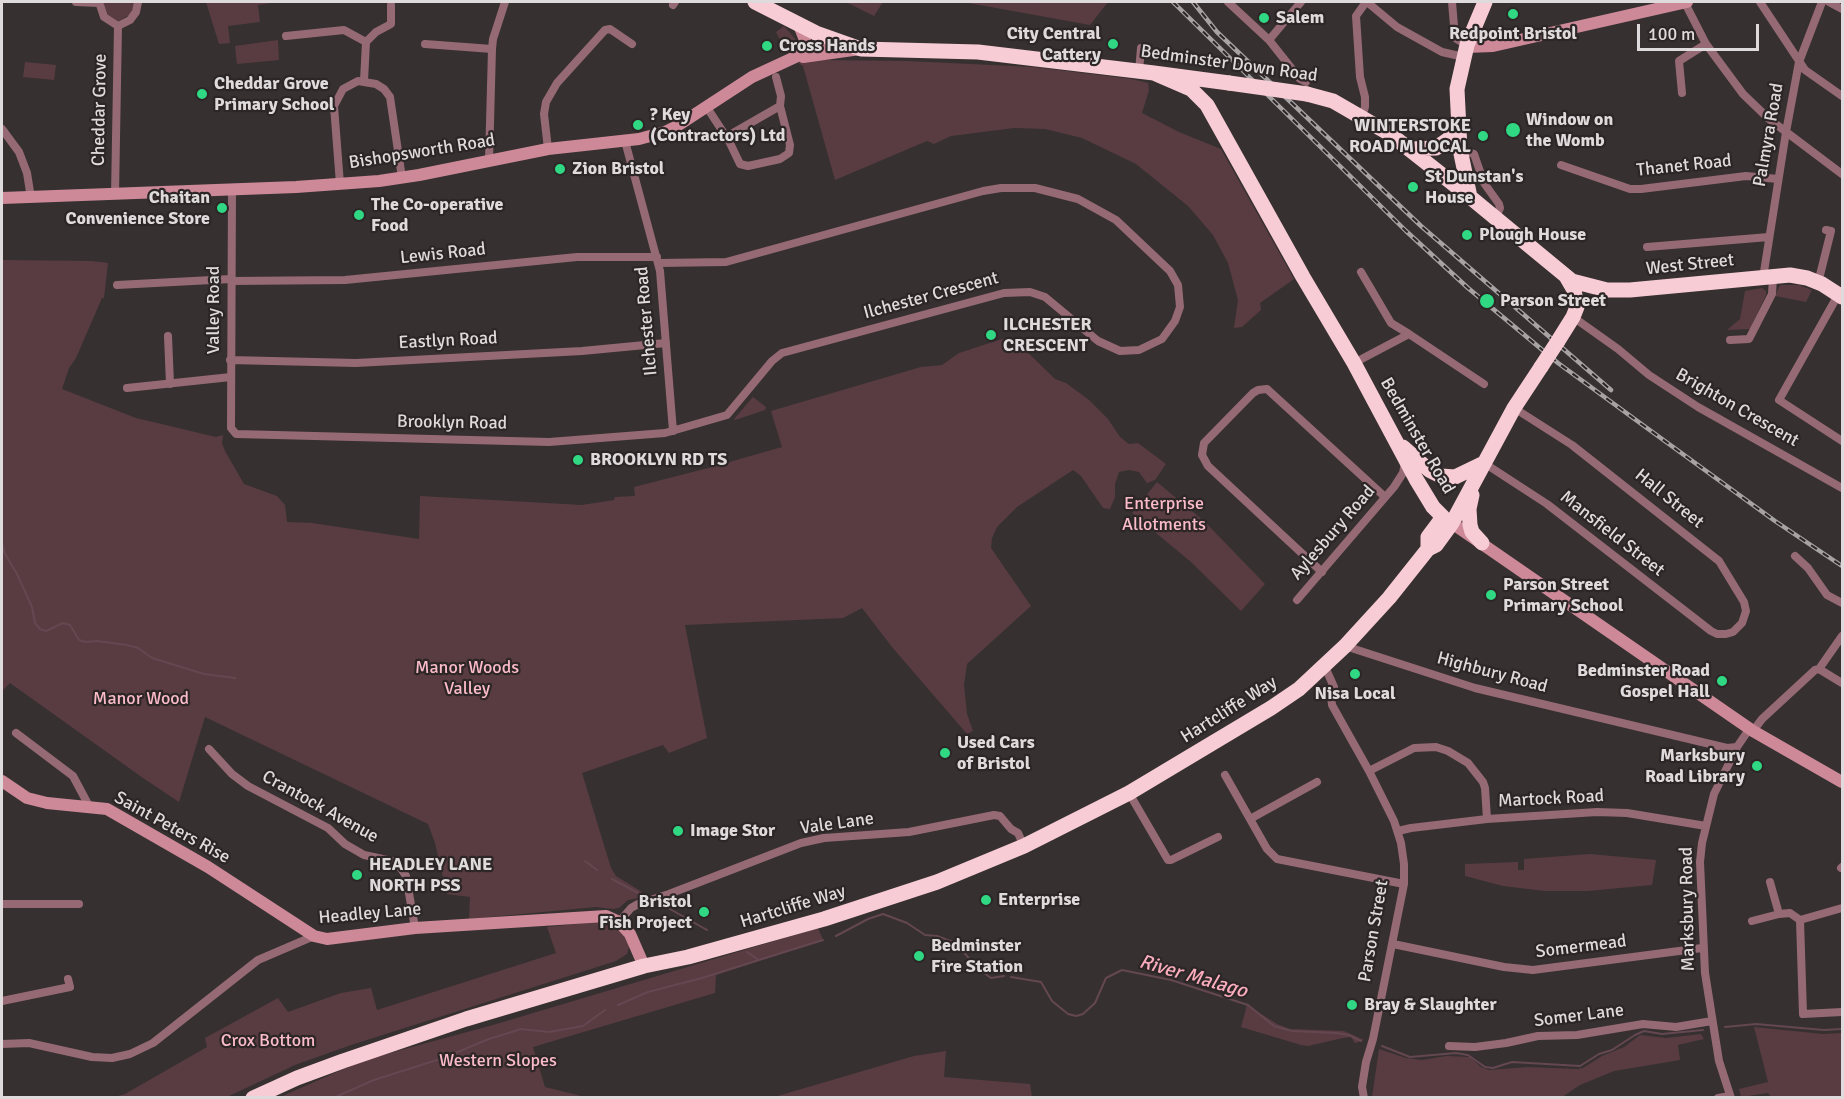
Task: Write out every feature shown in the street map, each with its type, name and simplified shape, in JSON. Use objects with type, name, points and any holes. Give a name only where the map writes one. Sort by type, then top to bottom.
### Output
[{"type":"highway","name":"Bedminster Down Road","points":[[755,2],[832,40],[861,49],[978,52],[1229,84],[1306,88],[1362,116],[1411,149],[1567,278]]},
{"type":"highway","points":[[1470,197],[1460,149],[1457,89],[1466,50],[1485,2]]},
{"type":"highway","name":"Bedminster Road","points":[[1147,72],[1191,89],[1207,105],[1354,363],[1405,460],[1433,507],[1447,520]]},
{"type":"highway","points":[[1207,105],[1206,93],[1209,88],[1229,84]]},
{"type":"highway","points":[[1411,149],[1432,149],[1445,143],[1454,132],[1458,120]]},
{"type":"highway","name":"West Street","points":[[1578,316],[1586,298],[1607,291],[1641,290],[1790,275],[1801,276],[1818,283],[1838,295]]},
{"type":"highway","name":"West Street","points":[[1771,277],[1838,295]]},
{"type":"highway","points":[[1312,678],[1346,646],[1428,549],[1428,537],[1447,520],[1474,483],[1514,408],[1558,341],[1578,316],[1574,290],[1567,278]]},
{"type":"highway","name":"West Street","points":[[1567,278],[1607,291]]},
{"type":"highway","points":[[1394,438],[1435,474],[1445,477],[1455,477],[1484,463]]},
{"type":"highway","points":[[1416,479],[1435,474]]},
{"type":"highway","points":[[1474,483],[1469,519],[1472,532],[1482,543]]},
{"type":"highway","name":"Hartcliffe Way","points":[[253,1098],[315,1071],[444,1027],[644,966],[688,957],[824,919],[937,882],[1024,846],[1129,793],[1271,708],[1312,678]]},
{"type":"street","points":[[76,2],[99,2],[104,18],[118,26],[130,20],[136,12],[138,2]]},
{"type":"street","points":[[489,160],[493,39],[505,2]]},
{"type":"street","points":[[1228,2],[1269,40],[1306,88]]},
{"type":"street","points":[[1269,40],[1301,2]]},
{"type":"street","points":[[1362,116],[1365,97],[1360,77],[1356,16],[1367,2],[1396,27],[1442,52],[1493,46],[1643,7],[1686,2],[1706,44],[1743,94],[1769,119],[1842,174]]},
{"type":"street","points":[[1452,2],[1455,38],[1466,50]]},
{"type":"street","points":[[1760,2],[1805,70],[1842,96]]},
{"type":"street","name":"Palmyra Road","points":[[1730,340],[1749,339],[1772,294],[1769,237],[1786,132],[1799,62],[1822,2]]},
{"type":"street","points":[[1829,2],[1842,9]]},
{"type":"street","points":[[364,81],[366,42],[376,32],[391,24],[391,5]]},
{"type":"street","points":[[790,59],[803,47],[805,40],[799,25]]},
{"type":"street","name":"Cheddar Grove","points":[[115,195],[118,26]]},
{"type":"street","points":[[548,149],[544,114],[546,102],[557,83],[605,30],[610,29],[632,44]]},
{"type":"street","points":[[286,36],[344,30],[366,42]]},
{"type":"street","name":"Bishopsworth Road","points":[[2,198],[340,184],[402,178],[548,149],[625,141],[665,132],[752,77],[832,40]]},
{"type":"street","points":[[425,44],[492,49]]},
{"type":"street","points":[[1682,93],[1679,61],[1706,44]]},
{"type":"street","points":[[1141,48],[1147,72]]},
{"type":"street","name":"Bishopsworth Road","points":[[790,59],[861,49]]},
{"type":"street","points":[[706,106],[729,141],[737,161],[742,165],[748,166],[780,159],[789,153],[790,142],[780,106],[781,96],[776,77]]},
{"type":"street","points":[[340,184],[334,106],[343,89],[352,83],[364,81],[376,84],[390,97],[402,178]]},
{"type":"street","points":[[734,133],[780,106]]},
{"type":"street","points":[[2,129],[19,152],[27,173],[31,198]]},
{"type":"street","name":"Ilchester Road","points":[[625,141],[658,260],[673,432]]},
{"type":"street","points":[[1460,149],[1474,154],[1484,183],[1500,208],[1495,219]]},
{"type":"street","name":"Thanet Road","points":[[1561,165],[1630,189],[1746,176],[1778,179]]},
{"type":"street","name":"Ilchester Crescent","points":[[658,260],[726,262],[982,191],[1001,188],[1035,188],[1078,199],[1116,220],[1170,271],[1177,282],[1180,298],[1177,317],[1162,339],[1146,348],[1120,351],[1105,345],[1053,302],[1038,294],[1014,291],[999,294],[782,353],[771,361],[727,415],[673,432]]},
{"type":"street","name":"Valley Road","points":[[232,189],[230,360],[232,430]]},
{"type":"street","points":[[1818,283],[1830,252],[1831,231],[1826,230]]},
{"type":"street","points":[[1647,247],[1769,237]]},
{"type":"street","name":"Lewis Road","points":[[117,285],[231,280],[345,280],[577,257],[658,260]]},
{"type":"street","points":[[1361,272],[1391,323],[1484,384]]},
{"type":"street","points":[[1838,295],[1779,400],[1842,441]]},
{"type":"street","name":"Brighton Crescent","points":[[1578,316],[1649,375],[1698,407],[1842,488]]},
{"type":"street","points":[[1354,363],[1409,334]]},
{"type":"street","points":[[168,336],[170,384]]},
{"type":"street","name":"Eastlyn Road","points":[[230,360],[356,363],[582,351],[666,343]]},
{"type":"street","points":[[127,388],[231,377]]},
{"type":"street","points":[[1322,572],[1208,466],[1202,455],[1204,443],[1252,393],[1267,389],[1385,497]]},
{"type":"street","name":"Hall Street","points":[[1514,408],[1572,445],[1719,561],[1740,592],[1746,611],[1738,627],[1726,634],[1717,634]]},
{"type":"street","name":"Brooklyn Road","points":[[232,430],[236,434],[549,442],[673,432]]},
{"type":"street","name":"Aylesbury Road","points":[[1297,600],[1394,487],[1403,473],[1405,460]]},
{"type":"street","name":"Mansfield Street","points":[[1484,463],[1547,504],[1698,622],[1717,634]]},
{"type":"street","name":"Aylesbury Road","points":[[1394,487],[1416,479]]},
{"type":"street","name":"Bedminster Road","points":[[1447,520],[1751,730],[1842,782]]},
{"type":"street","points":[[1795,556],[1808,568],[1827,595],[1842,603]]},
{"type":"street","name":"Marksbury Road","points":[[1731,1097],[1719,1061],[1702,948],[1700,862],[1706,826],[1714,794],[1737,747],[1762,719],[1811,672],[1818,669],[1842,636]]},
{"type":"street","name":"Highbury Road","points":[[1346,646],[1475,688],[1727,748],[1737,747]]},
{"type":"street","name":"Parson Street","points":[[1324,667],[1334,687],[1331,694],[1332,705],[1369,771],[1398,831],[1403,851],[1404,885],[1373,1039],[1366,1062],[1361,1096]]},
{"type":"street","points":[[1818,669],[1842,683]]},
{"type":"street","points":[[1312,678],[1332,683]]},
{"type":"street","points":[[16,733],[73,776],[89,806]]},
{"type":"street","points":[[1369,771],[1414,748],[1436,747],[1448,751],[1468,763],[1483,782],[1487,819]]},
{"type":"street","name":"Crantock Avenue","points":[[209,749],[232,774],[248,786],[327,828],[345,844],[364,855],[392,861],[400,867],[406,876],[415,928]]},
{"type":"street","points":[[1225,775],[1271,855],[1282,862],[1404,885]]},
{"type":"street","name":"Saint Peters Rise","points":[[2,781],[27,798],[47,803],[107,809],[208,867],[314,936]]},
{"type":"street","points":[[1250,819],[1317,782]]},
{"type":"street","points":[[1129,793],[1168,860],[1218,837]]},
{"type":"street","name":"Martock Road","points":[[1398,831],[1487,819],[1597,812],[1627,813],[1706,826]]},
{"type":"street","name":"Vale Lane","points":[[619,922],[638,903],[669,894],[801,843],[824,838],[909,832],[993,815],[1000,816],[1011,829],[1018,832],[1024,846]]},
{"type":"street","points":[[1770,882],[1779,914]]},
{"type":"street","points":[[2,904],[78,904]]},
{"type":"street","points":[[1752,921],[1779,914],[1790,914],[1800,920],[1842,908]]},
{"type":"street","name":"Headley Lane","points":[[2,1044],[29,1042],[92,1057],[111,1058],[130,1054],[153,1043],[258,960],[314,936],[327,939],[415,928],[598,915],[619,922]]},
{"type":"street","points":[[1800,920],[1803,1014],[1842,1012]]},
{"type":"street","points":[[619,922],[630,934],[644,966]]},
{"type":"street","name":"Somermead","points":[[1393,944],[1504,967],[1533,970],[1702,948]]},
{"type":"street","points":[[2,1001],[70,987],[68,979]]},
{"type":"street","name":"Somer Lane","points":[[1449,1046],[1474,1047],[1538,1036],[1577,1035],[1643,1024],[1676,1027],[1713,1025]]},
{"type":"street","points":[[1718,1098],[1731,1097]]},
{"type":"green space","points":[[102,2],[135,2],[132,13],[117,22],[104,12]]},
{"type":"green space","points":[[206,2],[278,2],[258,5],[260,22],[228,26],[230,43],[219,44]]},
{"type":"green space","points":[[846,2],[883,2],[874,16]]},
{"type":"green space","points":[[963,2],[1108,2],[1090,25]]},
{"type":"green space","points":[[784,26],[797,41],[794,48],[786,52],[776,32]]},
{"type":"green space","points":[[278,40],[279,60],[237,64],[235,46]]},
{"type":"green space","points":[[811,60],[908,61],[1033,67],[1148,83],[1149,90],[1142,113],[1179,132],[1221,149],[1294,279],[1260,303],[1261,310],[1242,327],[1234,328],[1238,300],[1228,263],[1213,235],[1188,206],[1136,164],[1082,138],[1045,129],[1014,128],[951,136],[934,144],[927,141],[835,180],[803,66],[798,63]]},
{"type":"green space","points":[[25,62],[56,65],[54,80],[23,77]]},
{"type":"green space","name":"Manor Woods Valley","points":[[2,260],[108,263],[104,298],[69,368],[62,389],[136,418],[216,437],[223,435],[222,443],[225,451],[244,484],[277,496],[285,505],[287,522],[312,523],[419,539],[420,496],[582,505],[614,500],[615,497],[635,496],[634,487],[782,447],[771,411],[921,367],[942,365],[959,353],[1009,338],[1017,342],[1055,379],[1066,383],[1089,400],[1108,419],[1120,437],[1129,444],[1138,443],[1166,464],[1155,480],[1147,483],[1139,472],[1129,470],[1119,472],[1115,484],[1115,497],[1110,509],[1103,508],[1081,476],[1073,470],[1017,507],[997,527],[991,548],[1031,606],[967,664],[964,685],[967,714],[973,731],[967,734],[892,647],[862,608],[843,618],[685,625],[707,738],[669,753],[663,745],[582,773],[611,868],[616,876],[642,892],[638,898],[628,900],[619,908],[613,909],[596,907],[469,919],[470,897],[447,894],[428,824],[205,717],[179,802],[10,683],[2,691]]},
{"type":"green space","points":[[1780,285],[1799,285],[1812,290],[1806,302],[1775,296]]},
{"type":"green space","points":[[1762,288],[1766,291],[1766,295],[1750,329],[1727,330],[1740,319],[1745,291]]},
{"type":"green space","points":[[753,397],[766,407],[765,410],[735,420],[734,419]]},
{"type":"green space","name":"Enterprise Allotments","points":[[1157,482],[1205,522],[1265,584],[1241,611],[1191,562],[1132,513]]},
{"type":"green space","points":[[1590,854],[1656,860],[1652,885],[1588,891],[1545,891],[1503,886],[1465,876],[1465,864],[1518,862],[1518,870],[1524,870],[1524,859]]},
{"type":"green space","name":"Crox Bottom","points":[[605,921],[617,926],[630,943],[627,954],[616,961],[351,1045],[295,1065],[227,1097],[111,1098],[125,1094],[207,1047],[205,1038],[278,998],[288,1012],[341,993],[371,988],[377,1010],[556,953],[547,927]]},
{"type":"green space","name":"Western Slopes","points":[[818,928],[823,940],[716,975],[715,993],[533,1047],[545,1087],[585,1097],[278,1098],[364,1060],[493,1025]]},
{"type":"green space","points":[[1247,1005],[1277,1024],[1290,1029],[1344,1031],[1364,1040],[1355,1043],[1351,1037],[1308,1046],[1301,1045],[1241,1027]]},
{"type":"green space","points":[[1754,1027],[1823,1034],[1842,1033],[1842,1097],[1771,1097],[1768,1093],[1741,1097],[1739,1089],[1768,1082]]},
{"type":"green space","points":[[1701,1034],[1704,1039],[1678,1045],[1680,1060],[1614,1071],[1580,1085],[1562,1097],[1372,1097],[1379,1049],[1406,1058],[1422,1060],[1447,1056],[1470,1057],[1481,1067],[1489,1070],[1528,1067],[1577,1069],[1624,1047],[1640,1035],[1666,1038]]},
{"type":"green space","points":[[946,1051],[944,1077],[1030,1084],[1032,1097],[774,1097],[914,1056]]},
{"type":"waterway","name":"River Malago","points":[[2,543],[5,554],[32,607],[35,623],[40,629],[46,631],[63,623],[70,625],[79,640],[85,642],[97,641],[127,645],[138,648],[152,658],[204,674],[235,678]]},
{"type":"waterway","name":"River Malago","points":[[585,861],[597,870]]},
{"type":"waterway","name":"River Malago","points":[[612,879],[638,893]]},
{"type":"waterway","name":"River Malago","points":[[670,909],[707,930]]},
{"type":"waterway","name":"River Malago","points":[[836,936],[868,919],[883,914],[907,923],[925,935],[937,936],[956,943],[977,968],[991,978],[1004,976]]},
{"type":"waterway","name":"River Malago","points":[[747,952],[759,960],[823,940]]},
{"type":"waterway","points":[[618,1005],[648,992],[759,960]]},
{"type":"waterway","name":"River Malago","points":[[1011,977],[1041,982],[1052,1001],[1068,1014],[1076,1016],[1083,1014],[1095,1003],[1106,978],[1122,970],[1171,980],[1248,1005],[1274,1026],[1292,1031],[1349,1035],[1361,1041]]},
{"type":"waterway","points":[[333,1098],[374,1080],[443,1058],[521,1029],[549,1032],[583,1026],[605,1010]]},
{"type":"waterway","name":"River Malago","points":[[1725,1027],[1756,1024],[1824,1030],[1842,1029]]},
{"type":"waterway","name":"River Malago","points":[[1382,1046],[1410,1057],[1456,1053],[1468,1055],[1485,1067],[1493,1068],[1512,1062],[1580,1066],[1644,1031],[1662,1034],[1703,1030]]},
{"type":"railway","points":[[1173,2],[1406,231],[1468,288],[1558,363],[1775,521],[1842,566]]},
{"type":"railway","points":[[1193,2],[1217,32],[1421,226],[1611,390]]},
{"type":"place","name":"Redpoint Bristol","points":[[1513,14]]},
{"type":"place","name":"Salem","points":[[1264,18]]},
{"type":"place","name":"City Central Cattery","points":[[1113,44]]},
{"type":"place","name":"Cross Hands","points":[[767,46]]},
{"type":"place","name":"Cheddar Grove Primary School","points":[[202,94]]},
{"type":"place","name":"? Key (Contractors) Ltd","points":[[638,125]]},
{"type":"place","name":"Window on the Womb","points":[[1513,130]]},
{"type":"place","name":"WINTERSTOKE ROAD M LOCAL","points":[[1483,136]]},
{"type":"place","name":"Zion Bristol","points":[[560,169]]},
{"type":"place","name":"St Dunstan's House","points":[[1413,187]]},
{"type":"place","name":"Chaitan Convenience Store","points":[[222,208]]},
{"type":"place","name":"The Co-operative Food","points":[[359,215]]},
{"type":"place","name":"Plough House","points":[[1467,235]]},
{"type":"place","name":"Parson Street","points":[[1487,301]]},
{"type":"place","name":"ILCHESTER CRESCENT","points":[[991,335]]},
{"type":"place","name":"BROOKLYN RD TS","points":[[578,460]]},
{"type":"place","name":"Parson Street Primary School","points":[[1491,595]]},
{"type":"place","name":"Nisa Local","points":[[1355,674]]},
{"type":"place","name":"Bedminster Road Gospel Hall","points":[[1722,681]]},
{"type":"place","name":"Used Cars of Bristol","points":[[945,753]]},
{"type":"place","name":"Marksbury Road Library","points":[[1757,766]]},
{"type":"place","name":"Image Stor","points":[[678,831]]},
{"type":"place","name":"HEADLEY LANE NORTH PSS","points":[[357,875]]},
{"type":"place","name":"Enterprise","points":[[986,900]]},
{"type":"place","name":"Bristol Fish Project","points":[[704,912]]},
{"type":"place","name":"Bedminster Fire Station","points":[[919,956]]},
{"type":"place","name":"Bray & Slaughter","points":[[1352,1005]]},
{"type":"park label","name":"Manor Wood","points":[[141,699]]}]
